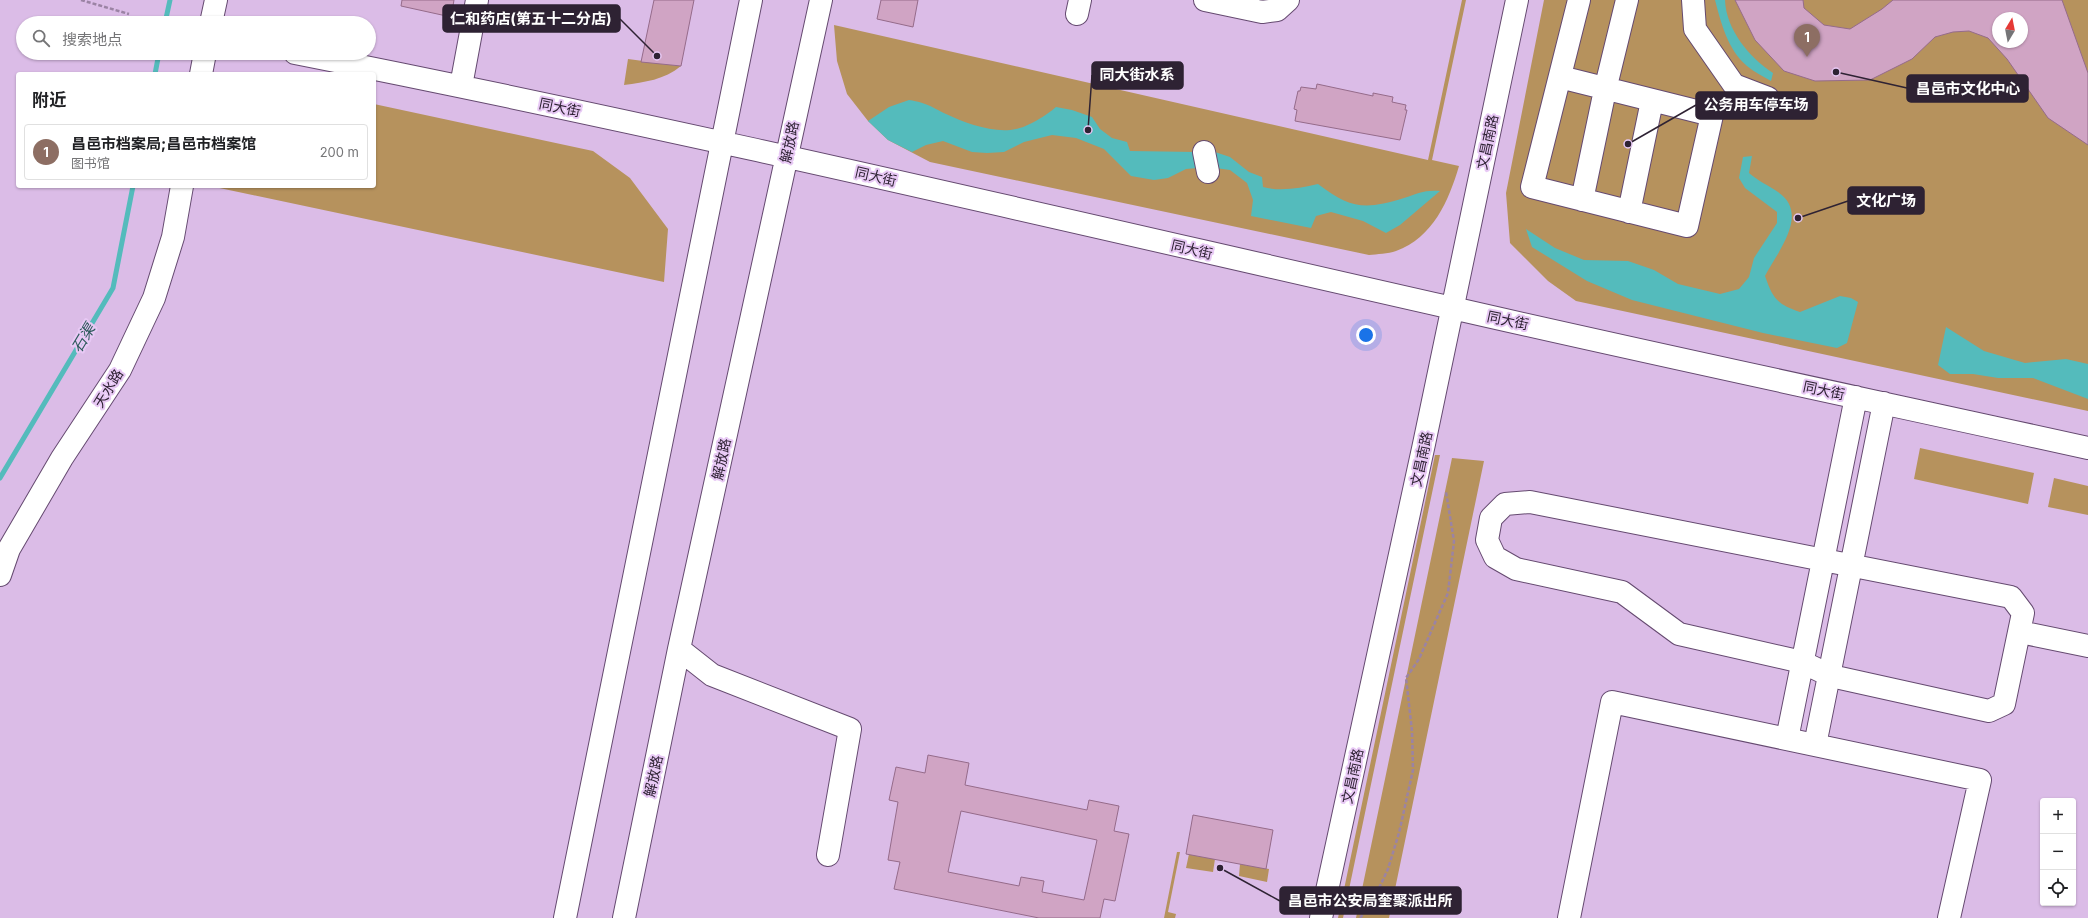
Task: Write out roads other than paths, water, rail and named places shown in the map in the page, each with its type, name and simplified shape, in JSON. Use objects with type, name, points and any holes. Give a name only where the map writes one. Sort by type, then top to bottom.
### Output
[{"type":"street","points":[[213,16],[216,0]]},
{"type":"street","points":[[462,86],[477,0]]},
{"type":"street","points":[[565,918],[724,142],[751,0]]},
{"type":"street","name":"解放路","points":[[624,918],[679,649],[821,0]]},
{"type":"street","points":[[1205,0],[1262,12],[1277,10],[1288,0]]},
{"type":"street","name":"文昌南路","points":[[1321,918],[1517,0]]},
{"type":"street","points":[[1560,77],[1605,90],[1712,115],[1687,226],[1532,187],[1579,0]]},
{"type":"street","points":[[1582,200],[1605,90],[1627,0]]},
{"type":"street","points":[[1693,0],[1696,29],[1734,85],[1768,98]]},
{"type":"street","points":[[201,72],[204,60]]},
{"type":"street","name":"同大街","points":[[330,60],[462,86],[724,142],[1452,308],[2088,448]]},
{"type":"street","points":[[1629,212],[1652,101]]},
{"type":"street","name":"天水路","points":[[0,575],[9,549],[62,458],[120,370],[154,298],[172,237],[182,188]]},
{"type":"street","points":[[1787,739],[1856,397]]},
{"type":"street","points":[[1815,745],[1884,403]]},
{"type":"street","points":[[1530,502],[1851,565],[2011,597],[2023,613],[2004,704],[1989,711],[1829,676],[1802,662],[1679,634],[1622,592],[1516,569],[1495,557],[1487,540],[1491,518],[1505,504],[1530,502]]},
{"type":"street","points":[[2020,632],[2088,646]]},
{"type":"street","points":[[679,649],[712,675],[850,729],[828,855]]},
{"type":"street","points":[[1568,918],[1612,702],[1980,780],[1949,918]]},
{"type":"waterway","name":"石渠","points":[[167,16],[170,0]]},
{"type":"waterway","name":"石渠","points":[[155,72],[158,60]]},
{"type":"waterway","name":"石渠","points":[[0,478],[113,288],[133,188]]},
{"type":"place","name":"仁和药店(第五十二分店)","points":[[657,56]]},
{"type":"place","name":"昌邑市档案局;昌邑市档案馆","points":[[1807,57]]},
{"type":"place","name":"昌邑市文化中心","points":[[1836,72]]},
{"type":"place","name":"同大街水系","points":[[1088,130]]},
{"type":"place","name":"公务用车停车场","points":[[1628,144]]},
{"type":"place","name":"文化广场","points":[[1798,218]]},
{"type":"place","name":"昌邑市公安局奎聚派出所","points":[[1220,868]]}]
